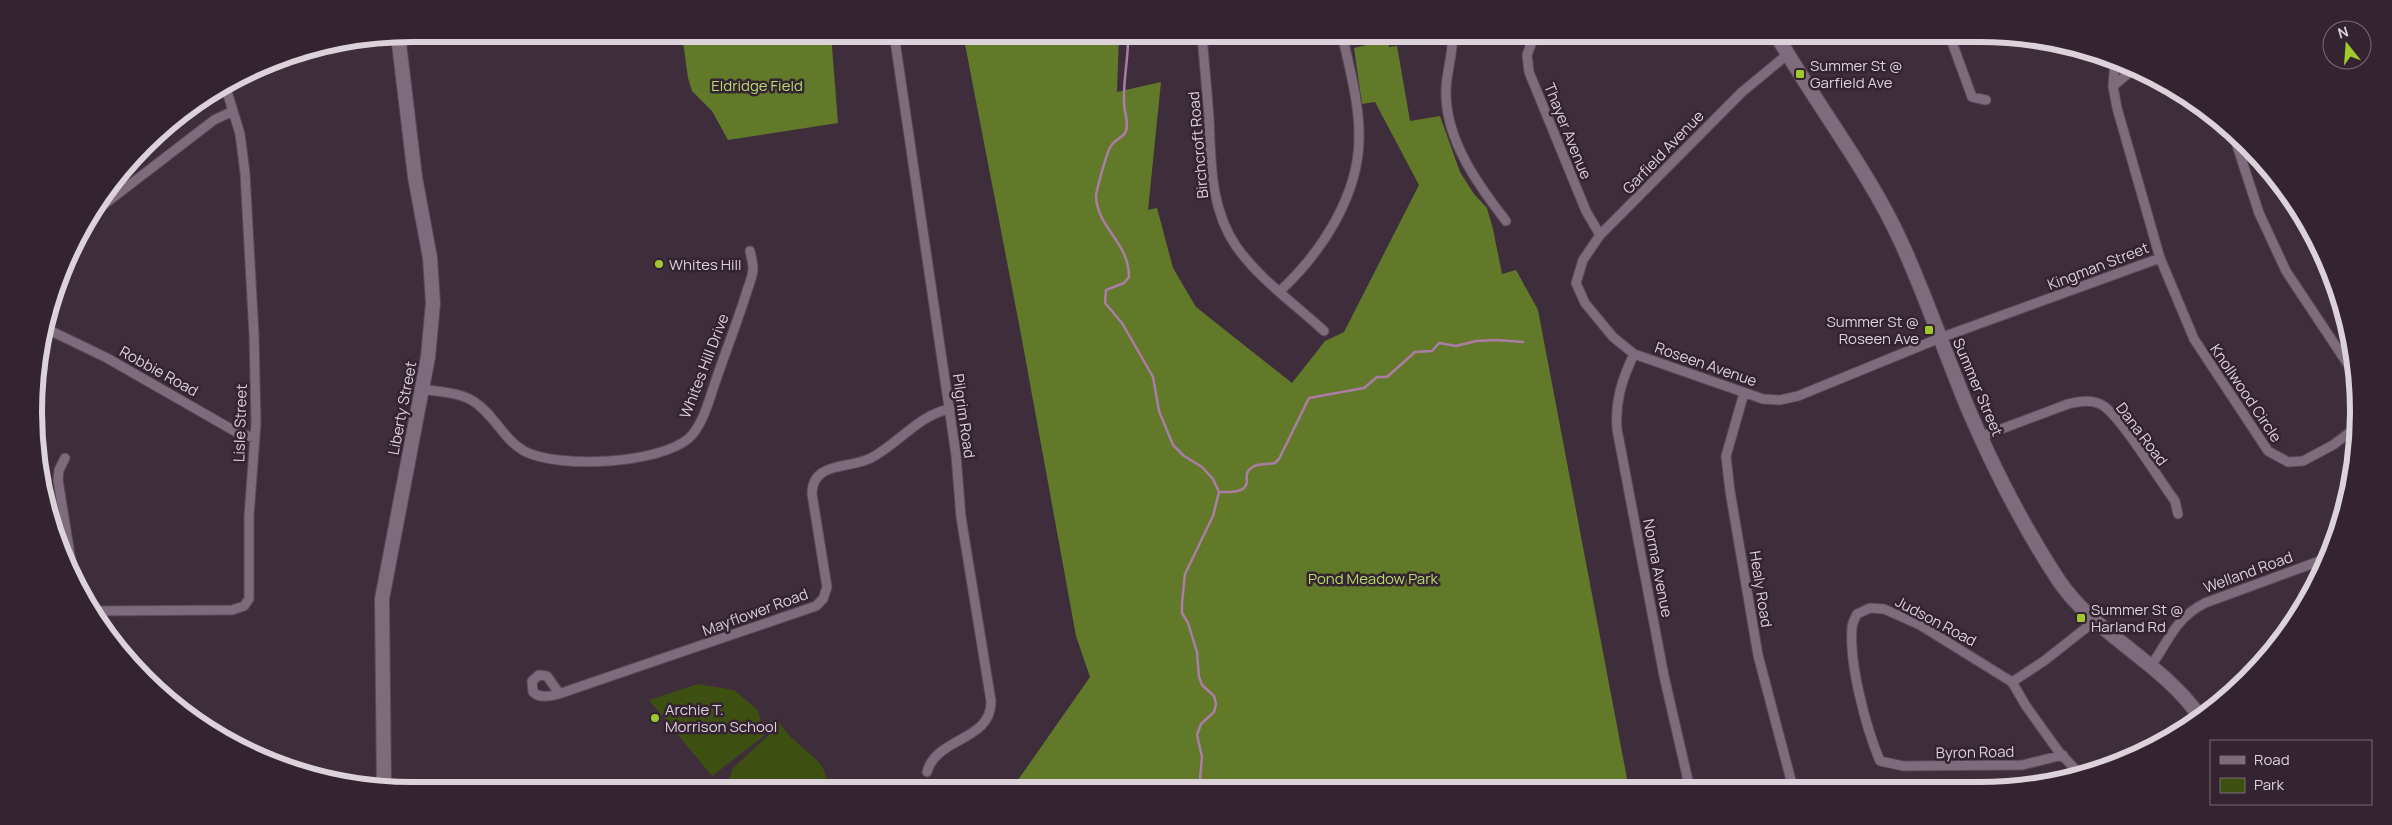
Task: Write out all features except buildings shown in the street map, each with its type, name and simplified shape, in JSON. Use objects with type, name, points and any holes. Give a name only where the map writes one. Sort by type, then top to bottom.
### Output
[{"type":"street","name":"Pilgrim Road","points":[[895,42],[958,464],[961,517],[991,706],[988,716],[982,725],[941,751],[930,764],[927,772]]},
{"type":"street","name":"Birchcroft Road","points":[[1203,42],[1211,170],[1216,201],[1225,227],[1236,246],[1268,282],[1324,331]]},
{"type":"street","points":[[1280,291],[1296,276],[1324,240],[1338,216],[1352,177],[1359,137],[1358,112],[1344,42]]},
{"type":"street","points":[[1451,42],[1446,90],[1450,118],[1475,180],[1506,221]]},
{"type":"street","name":"Thayer Avenue","points":[[1532,42],[1527,55],[1529,72],[1586,210],[1600,235]]},
{"type":"street","name":"Summer Street","points":[[1781,42],[1884,205],[1903,245],[1980,436],[2017,509],[2053,570],[2068,593],[2185,698],[2196,712]]},
{"type":"street","points":[[1952,42],[1972,97],[1986,100]]},
{"type":"street","name":"Liberty Street","points":[[384,781],[382,599],[432,329],[433,285],[429,248],[414,171],[399,43]]},
{"type":"street","name":"Garfield Avenue","points":[[1576,283],[1583,260],[1600,235],[1742,92],[1788,54]]},
{"type":"street","name":"Kingman Street","points":[[1940,338],[2160,258],[2133,166],[2113,86],[2114,68]]},
{"type":"street","points":[[2113,86],[2128,74]]},
{"type":"street","name":"Lisle Street","points":[[100,611],[232,610],[240,608],[247,603],[250,591],[249,508],[255,438],[254,335],[246,182],[240,134],[227,92]]},
{"type":"street","points":[[110,200],[214,120],[233,111]]},
{"type":"street","points":[[2237,147],[2259,213],[2286,270],[2345,360]]},
{"type":"street","name":"Whites Hill Drive","points":[[422,389],[472,400],[481,407],[513,443],[524,451],[552,460],[585,461],[646,457],[671,449],[689,438],[701,420],[754,270],[750,251]]},
{"type":"street","name":"Knollwood Circle","points":[[2160,258],[2194,339],[2268,451],[2288,462],[2303,461],[2333,446],[2349,433]]},
{"type":"street","name":"Roseen Avenue","points":[[1576,283],[1585,303],[1613,336],[1634,354],[1763,398],[1780,400],[1798,396],[1940,338]]},
{"type":"street","name":"Robbie Road","points":[[52,331],[115,362],[238,433],[255,438]]},
{"type":"street","name":"Norma Avenue","points":[[1634,354],[1622,383],[1618,400],[1617,429],[1664,676],[1688,782]]},
{"type":"street","name":"Healy Road","points":[[1744,393],[1726,456],[1730,491],[1758,655],[1791,782]]},
{"type":"street","name":"Dana Road","points":[[1980,436],[2078,401],[2095,402],[2109,411],[2123,428],[2175,501],[2178,514]]},
{"type":"street","name":"Mayflower Road","points":[[559,693],[550,678],[539,675],[533,680],[532,689],[537,695],[545,697],[559,693],[816,606],[823,599],[827,587],[812,494],[812,484],[816,476],[825,470],[855,464],[872,458],[933,415],[950,410]]},
{"type":"street","points":[[65,458],[58,480],[69,549]]},
{"type":"street","name":"Welland Road","points":[[2150,667],[2175,628],[2191,610],[2205,603],[2317,562]]},
{"type":"street","name":"Judson Road","points":[[1888,763],[1880,761],[1876,751],[1858,686],[1854,659],[1852,627],[1857,614],[1870,608],[1884,609],[1920,625],[2012,682],[2058,752],[2075,770]]},
{"type":"street","points":[[2012,682],[2044,661],[2096,620]]},
{"type":"street","name":"Byron Road","points":[[1888,763],[1903,766],[2022,765],[2063,755]]},
{"type":"green space","name":"Eldridge Field","points":[[683,42],[832,42],[838,123],[728,140],[712,111],[692,91],[688,78]]},
{"type":"green space","name":"Pond Meadow Park","points":[[965,42],[1119,42],[1117,92],[1161,82],[1148,210],[1157,208],[1173,268],[1196,307],[1292,383],[1325,341],[1344,332],[1419,185],[1375,102],[1362,104],[1354,48],[1380,42],[1388,42],[1389,47],[1397,46],[1410,121],[1440,116],[1460,172],[1474,194],[1487,208],[1502,274],[1516,270],[1538,310],[1628,782],[1017,782],[1090,677],[1076,636],[1020,329]]},
{"type":"green space","points":[[698,684],[734,690],[758,710],[764,736],[712,776],[649,700]]},
{"type":"green space","points":[[772,719],[776,720],[818,762],[826,775],[826,782],[728,782],[733,768],[773,731]]},
{"type":"waterway","points":[[1128,42],[1124,94],[1126,130],[1124,135],[1112,144],[1109,149],[1096,197],[1102,218],[1124,254],[1128,265],[1129,277],[1124,283],[1106,290],[1105,303],[1122,323],[1153,377],[1159,411],[1173,445],[1184,456],[1202,467],[1213,479],[1219,492],[1213,516],[1185,574],[1182,603],[1182,613],[1188,623],[1197,652],[1199,677],[1202,685],[1214,696],[1216,704],[1214,712],[1201,724],[1197,735],[1202,757],[1200,782]]},
{"type":"waterway","points":[[1219,492],[1236,492],[1243,489],[1246,486],[1247,473],[1252,467],[1275,463],[1279,459],[1309,398],[1364,388],[1377,377],[1387,377],[1415,352],[1432,351],[1439,343],[1456,346],[1476,341],[1523,342]]},
{"type":"place","name":"Summer St @ Garfield Ave","points":[[1800,74]]},
{"type":"place","name":"Whites Hill","points":[[659,264]]},
{"type":"place","name":"Summer St @ Roseen Ave","points":[[1929,330]]},
{"type":"place","name":"Summer St @ Harland Rd","points":[[2081,618]]},
{"type":"place","name":"Archie T. Morrison School","points":[[655,718]]}]
